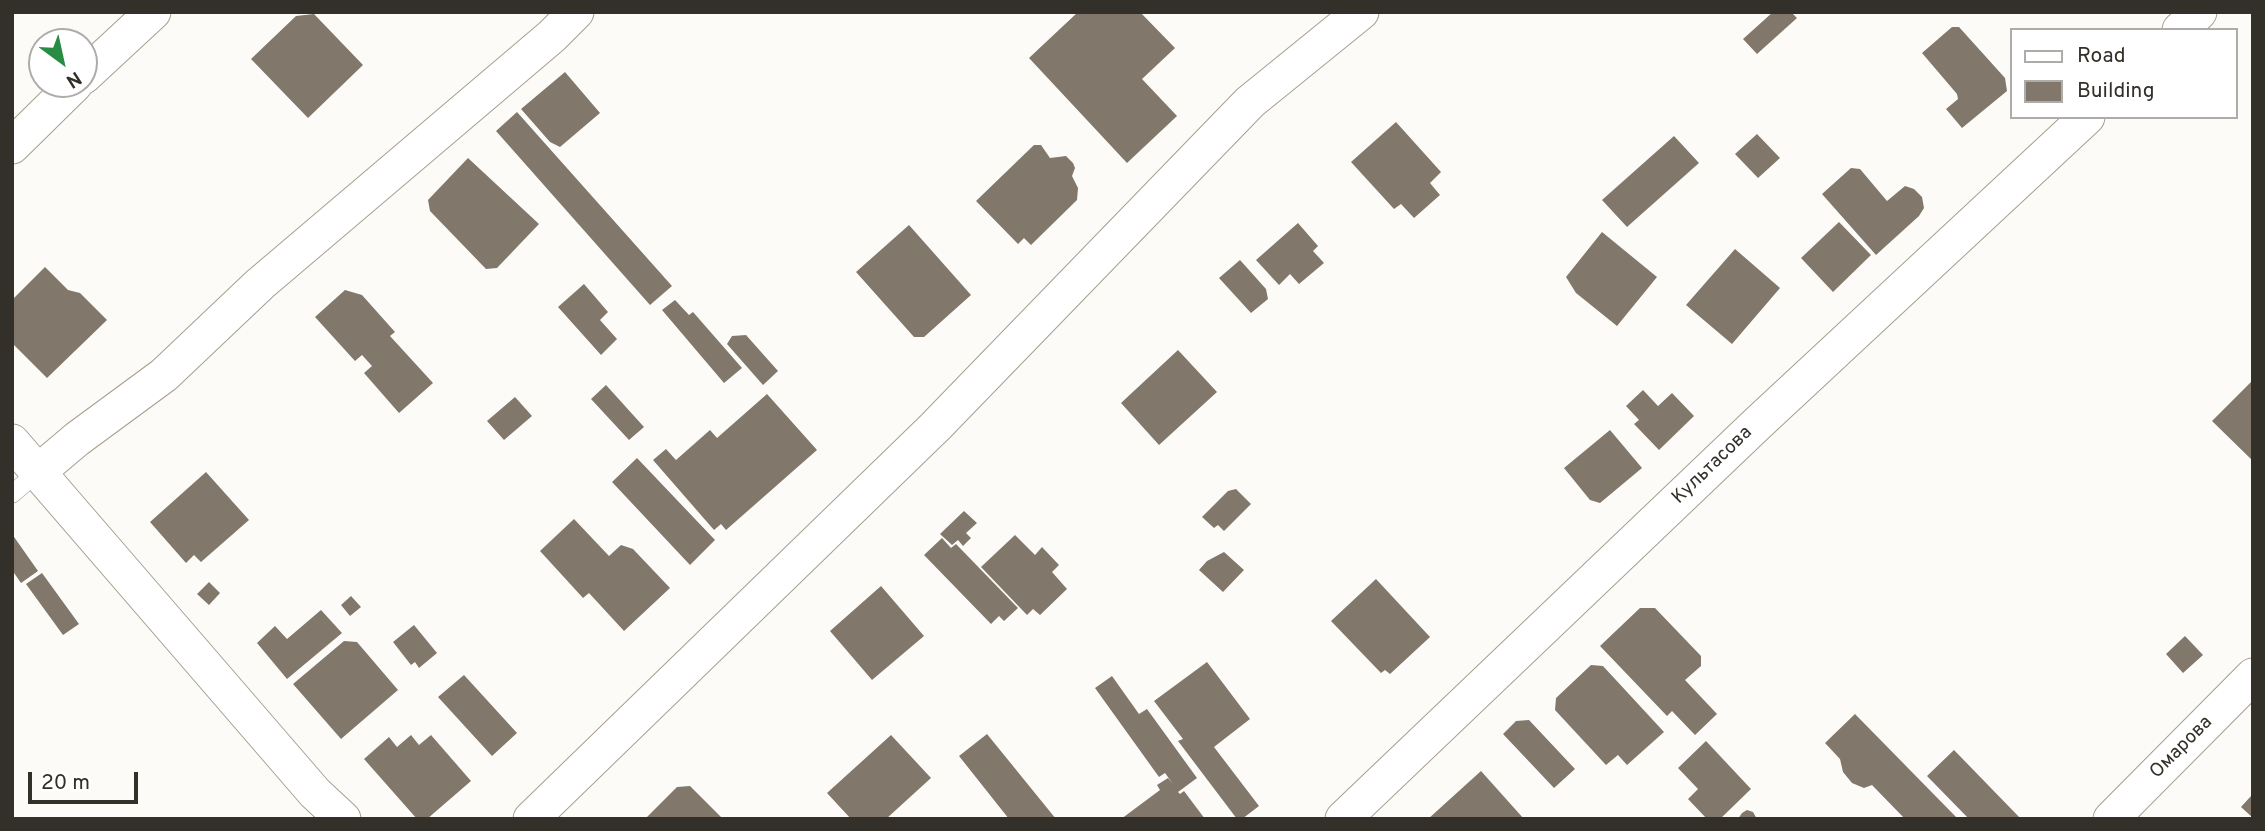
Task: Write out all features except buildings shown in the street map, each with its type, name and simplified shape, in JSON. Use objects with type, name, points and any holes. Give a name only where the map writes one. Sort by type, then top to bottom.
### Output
[{"type":"street","points":[[98,63],[153,12]]},
{"type":"street","points":[[25,483],[77,439],[164,375],[260,284],[552,36],[576,12]]},
{"type":"street","points":[[531,819],[935,428],[1250,102],[1361,12]]},
{"type":"street","points":[[2182,28],[2199,12]]},
{"type":"street","points":[[12,146],[61,98]]},
{"type":"street","name":"Культасова","points":[[1343,819],[1757,424],[2085,119]]},
{"type":"street","points":[[12,442],[25,483],[315,793],[343,819]]},
{"type":"street","name":"Омарова","points":[[2111,819],[2253,676]]}]
